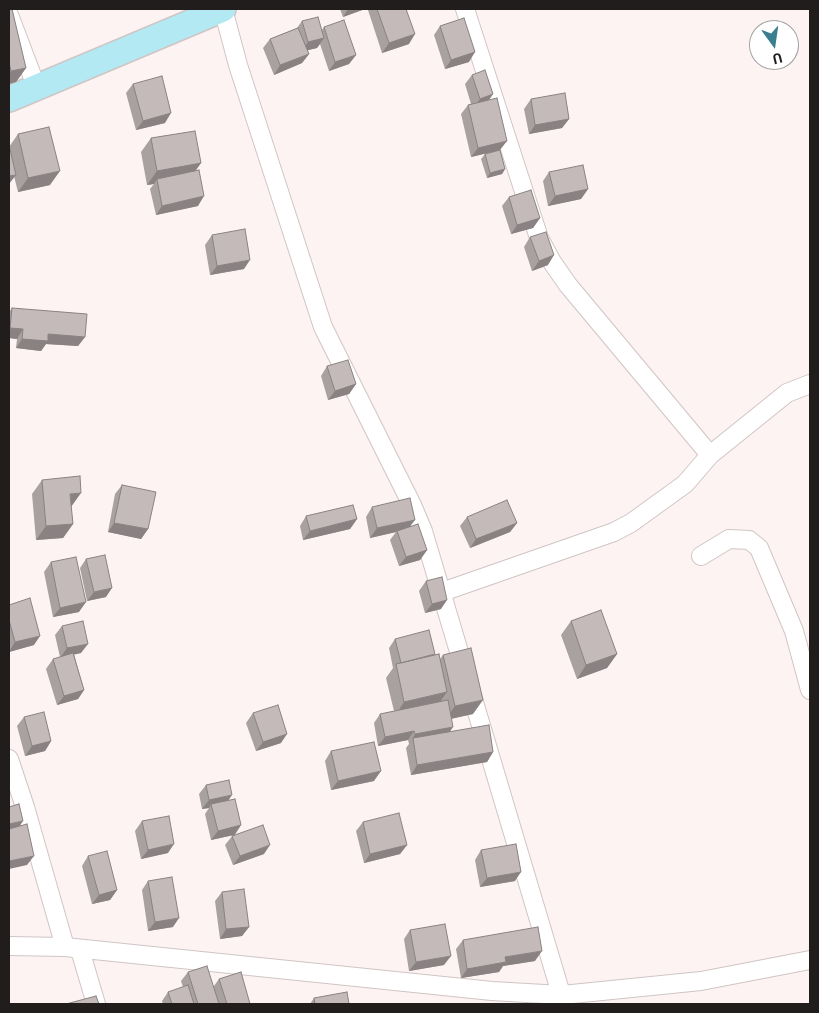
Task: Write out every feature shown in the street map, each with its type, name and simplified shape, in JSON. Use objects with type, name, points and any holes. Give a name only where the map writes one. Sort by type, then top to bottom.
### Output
[{"type":"street","points":[[9,99],[36,86],[223,9],[238,66],[323,327],[412,505],[442,592],[563,999]]},
{"type":"street","points":[[465,9],[539,238],[552,262],[568,285],[710,455]]},
{"type":"street","points":[[9,15],[36,86]]},
{"type":"street","points":[[442,592],[614,532],[631,523],[685,484],[710,455],[787,393],[810,384]]},
{"type":"street","points":[[701,556],[730,539],[749,540],[759,548],[794,631],[810,690]]},
{"type":"street","points":[[9,759],[72,948],[96,1004]]},
{"type":"street","points":[[9,946],[72,948],[563,999],[701,981],[810,960]]},
{"type":"building","points":[[9,9],[12,9],[26,68],[11,71],[9,63]]},
{"type":"building","points":[[377,9],[406,9],[415,34],[389,43]]},
{"type":"building","points":[[318,17],[324,38],[308,42],[302,21]]},
{"type":"building","points":[[464,18],[475,52],[451,60],[440,26]]},
{"type":"building","points":[[344,20],[356,55],[335,62],[324,27]]},
{"type":"building","points":[[298,28],[309,54],[280,65],[270,39]]},
{"type":"building","points":[[485,70],[493,94],[480,99],[472,75]]},
{"type":"building","points":[[162,76],[171,113],[143,121],[133,84]]},
{"type":"building","points":[[565,93],[569,119],[535,125],[531,99]]},
{"type":"building","points":[[497,98],[507,141],[478,148],[468,105]]},
{"type":"building","points":[[49,127],[60,171],[28,178],[18,134]]},
{"type":"building","points":[[195,131],[201,163],[157,171],[151,138]]},
{"type":"building","points":[[9,145],[16,175],[9,176]]},
{"type":"building","points":[[500,150],[505,169],[490,173],[485,154]]},
{"type":"building","points":[[583,165],[588,189],[555,196],[549,172]]},
{"type":"building","points":[[199,170],[204,196],[162,206],[157,179]]},
{"type":"building","points":[[531,190],[540,218],[517,225],[509,197]]},
{"type":"building","points":[[245,229],[250,260],[217,266],[212,235]]},
{"type":"building","points":[[546,232],[554,255],[539,261],[530,237]]},
{"type":"building","points":[[12,308],[87,314],[85,337],[48,334],[48,341],[22,339],[23,329],[10,328]]},
{"type":"building","points":[[348,360],[356,384],[335,391],[327,366]]},
{"type":"building","points":[[80,476],[81,493],[70,494],[73,524],[46,526],[42,480]]},
{"type":"building","points":[[122,485],[156,492],[148,529],[114,523]]},
{"type":"building","points":[[410,498],[415,520],[377,528],[372,507]]},
{"type":"building","points":[[507,500],[517,523],[476,539],[467,517]]},
{"type":"building","points":[[353,505],[357,519],[310,531],[306,516]]},
{"type":"building","points":[[418,524],[427,550],[406,557],[397,531]]},
{"type":"building","points":[[105,555],[112,588],[94,592],[86,559]]},
{"type":"building","points":[[76,557],[86,602],[60,608],[51,562]]},
{"type":"building","points":[[442,577],[447,600],[432,604],[426,581]]},
{"type":"building","points":[[30,598],[40,636],[15,642],[9,620],[9,605]]},
{"type":"building","points":[[601,610],[617,654],[586,665],[571,621]]},
{"type":"building","points":[[83,621],[88,644],[67,648],[62,626]]},
{"type":"building","points":[[429,630],[435,654],[401,663],[395,639]]},
{"type":"building","points":[[471,648],[483,700],[455,706],[443,655]]},
{"type":"building","points":[[73,653],[84,690],[64,696],[53,659]]},
{"type":"building","points":[[439,654],[447,692],[404,702],[396,664]]},
{"type":"building","points":[[448,700],[453,727],[415,734],[414,731],[385,737],[380,714]]},
{"type":"building","points":[[278,705],[287,734],[263,742],[253,713]]},
{"type":"building","points":[[44,712],[51,741],[32,746],[24,717]]},
{"type":"building","points":[[489,725],[493,752],[417,765],[413,738]]},
{"type":"building","points":[[374,742],[381,771],[338,781],[331,751]]},
{"type":"building","points":[[229,780],[232,795],[209,800],[206,785]]},
{"type":"building","points":[[235,799],[241,825],[218,831],[211,804]]},
{"type":"building","points":[[19,804],[23,821],[9,824],[9,807]]},
{"type":"building","points":[[399,813],[407,845],[370,854],[363,822]]},
{"type":"building","points":[[169,816],[174,844],[148,850],[142,821]]},
{"type":"building","points":[[27,824],[34,856],[9,861],[9,829]]},
{"type":"building","points":[[263,825],[270,845],[240,856],[232,836]]},
{"type":"building","points":[[516,844],[521,872],[487,878],[481,850]]},
{"type":"building","points":[[107,851],[117,890],[99,895],[88,856]]},
{"type":"building","points":[[172,877],[179,918],[155,922],[148,881]]},
{"type":"building","points":[[244,889],[249,927],[226,929],[222,892]]},
{"type":"building","points":[[445,924],[451,956],[416,962],[410,930]]},
{"type":"building","points":[[538,927],[542,951],[505,957],[506,962],[467,969],[463,940]]},
{"type":"building","points":[[207,966],[219,1004],[198,1004],[188,972]]},
{"type":"building","points":[[241,972],[250,1004],[227,1004],[219,979]]},
{"type":"building","points":[[188,985],[194,1004],[172,1004],[168,992]]},
{"type":"building","points":[[347,992],[349,1004],[315,1004],[314,998]]},
{"type":"building","points":[[96,996],[99,1004],[66,1004]]}]
